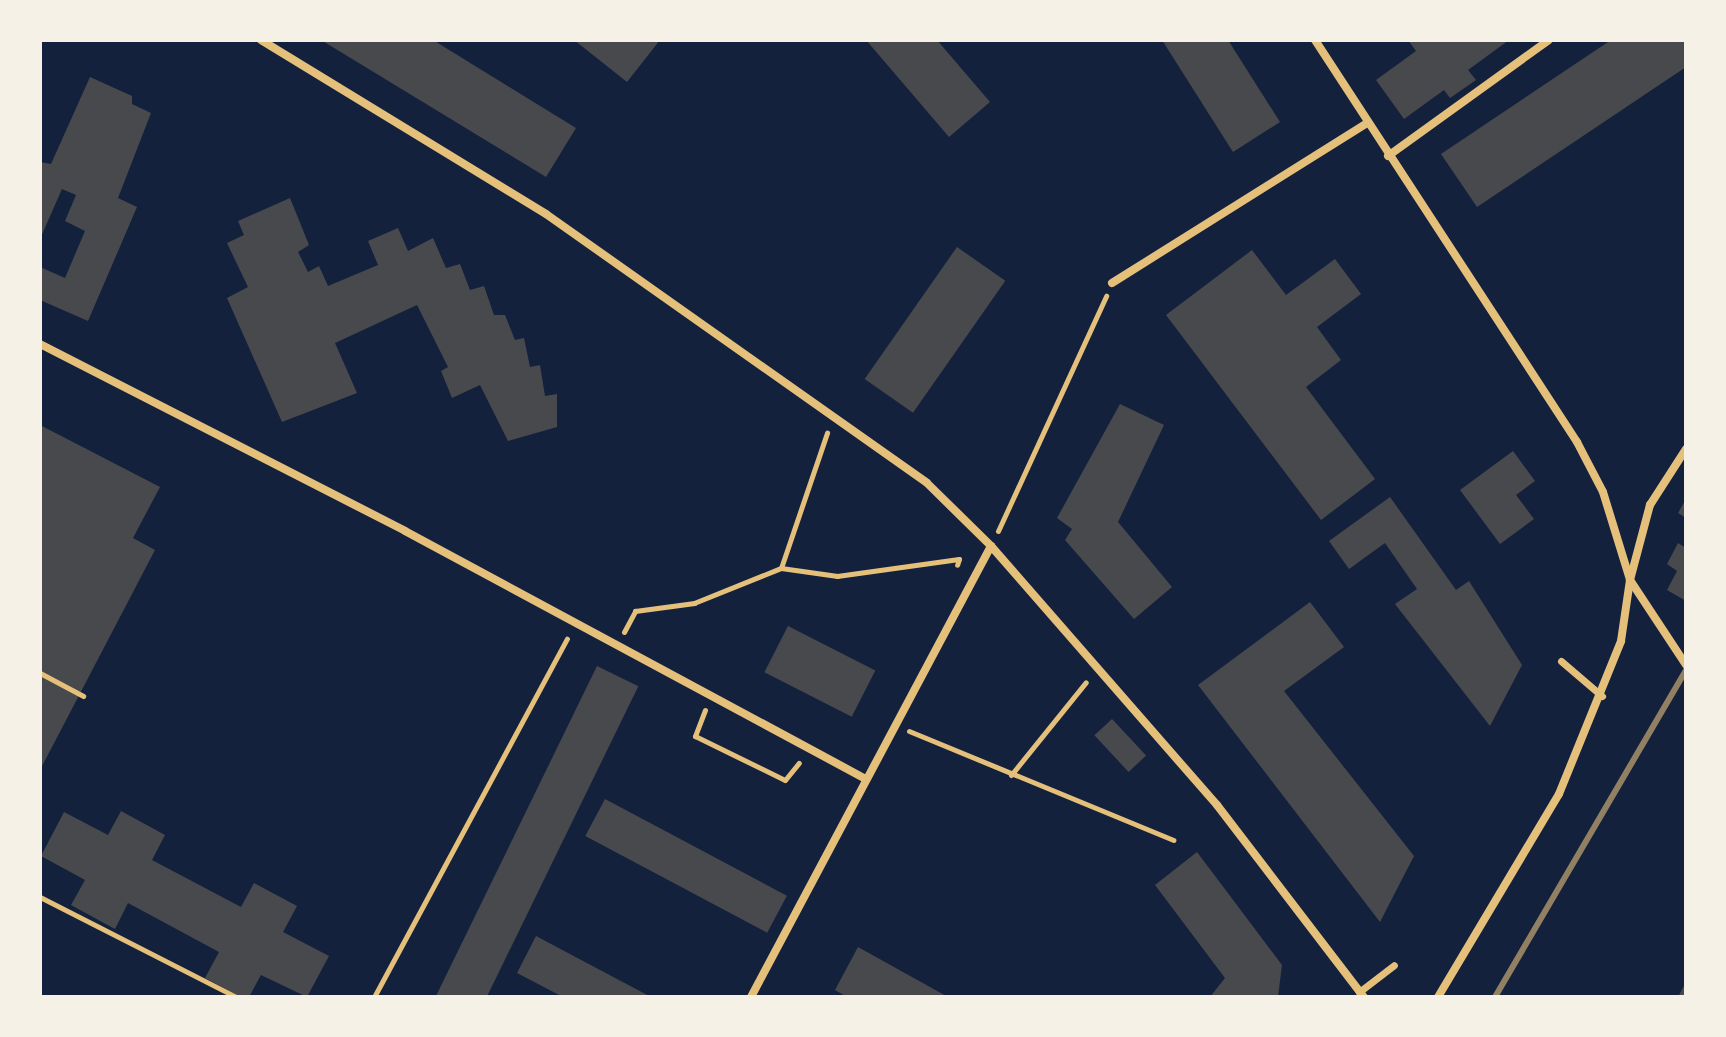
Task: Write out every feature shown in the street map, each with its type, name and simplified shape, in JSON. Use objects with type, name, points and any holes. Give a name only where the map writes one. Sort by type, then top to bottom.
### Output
[{"type":"street","points":[[261,40],[534,206],[927,483],[991,546],[1217,805],[1361,994],[1394,965]]},
{"type":"street","points":[[1315,40],[1577,442],[1603,492],[1630,580],[1686,665]]},
{"type":"street","points":[[1388,156],[1549,40]]},
{"type":"street","points":[[1112,283],[1367,123]]},
{"type":"street","points":[[40,344],[405,531],[574,625],[864,778]]},
{"type":"street","points":[[1438,997],[1559,794],[1602,696],[1621,641],[1630,580],[1650,505],[1686,449]]},
{"type":"street","points":[[751,997],[864,778],[991,546]]},
{"type":"street","points":[[1561,661],[1602,696]]},
{"type":"path","points":[[991,546],[1112,283]]},
{"type":"path","points":[[781,568],[833,414]]},
{"type":"path","points":[[615,647],[635,611],[694,603],[781,568],[837,576],[959,559],[955,572]]},
{"type":"path","points":[[374,997],[574,625]]},
{"type":"path","points":[[1011,775],[1098,666]]},
{"type":"path","points":[[40,673],[83,696]]},
{"type":"path","points":[[710,697],[695,736],[785,780],[811,750]]},
{"type":"path","points":[[893,724],[1173,840]]},
{"type":"path","points":[[40,897],[236,997]]},
{"type":"building","points":[[321,40],[433,40],[576,128],[546,177]]},
{"type":"building","points":[[574,40],[660,40],[627,82]]},
{"type":"building","points":[[866,40],[937,40],[990,102],[949,137]]},
{"type":"building","points":[[1162,40],[1228,40],[1280,122],[1233,152]]},
{"type":"building","points":[[1408,40],[1509,40],[1468,70],[1476,80],[1450,98],[1444,90],[1404,119],[1376,80],[1416,51]]},
{"type":"building","points":[[1611,40],[1686,40],[1686,67],[1477,207],[1441,154]]},
{"type":"building","points":[[90,77],[132,96],[132,104],[151,113],[118,198],[137,207],[88,321],[40,300],[40,267],[65,278],[85,231],[65,221],[76,195],[62,189],[40,239],[40,162],[51,164]]},
{"type":"building","points":[[290,198],[309,245],[298,252],[308,272],[319,266],[328,286],[378,265],[368,241],[398,228],[408,251],[433,238],[446,268],[460,264],[470,290],[484,286],[494,315],[505,315],[515,340],[524,338],[530,367],[540,365],[545,396],[557,394],[557,427],[508,441],[480,385],[452,398],[441,371],[448,367],[417,305],[335,343],[357,393],[282,422],[227,298],[248,287],[227,243],[244,235],[238,221]]},
{"type":"building","points":[[957,247],[1005,281],[913,413],[865,379]]},
{"type":"building","points":[[1252,250],[1286,295],[1335,259],[1361,294],[1317,327],[1341,360],[1306,387],[1375,479],[1321,520],[1166,315]]},
{"type":"building","points":[[1120,404],[1164,425],[1118,522],[1172,587],[1134,619],[1065,540],[1072,529],[1057,518]]},
{"type":"building","points":[[40,425],[160,487],[133,538],[155,550],[40,770]]},
{"type":"building","points":[[1513,451],[1535,481],[1516,495],[1534,519],[1500,544],[1460,490]]},
{"type":"building","points":[[1390,497],[1456,590],[1469,581],[1522,665],[1490,726],[1395,604],[1417,589],[1385,543],[1349,569],[1329,541]]},
{"type":"building","points":[[1686,499],[1686,518],[1678,513]]},
{"type":"building","points":[[1678,543],[1686,548],[1686,601],[1667,590],[1677,571],[1667,564]]},
{"type":"building","points":[[1310,602],[1344,647],[1284,691],[1414,856],[1380,922],[1198,685]]},
{"type":"building","points":[[788,626],[875,670],[852,717],[764,672]]},
{"type":"building","points":[[597,666],[638,686],[487,997],[436,997]]},
{"type":"building","points":[[1112,719],[1146,756],[1129,772],[1094,735]]},
{"type":"building","points":[[605,799],[787,896],[767,933],[585,836]]},
{"type":"building","points":[[121,811],[165,835],[152,860],[241,907],[254,883],[297,906],[283,932],[329,956],[307,997],[261,975],[249,997],[241,997],[205,978],[219,952],[128,903],[115,929],[71,905],[85,880],[41,856],[64,812],[108,835]]},
{"type":"building","points":[[1197,852],[1282,965],[1278,997],[1210,997],[1225,978],[1155,885]]},
{"type":"building","points":[[536,936],[651,997],[563,997],[517,973]]},
{"type":"building","points":[[858,947],[948,997],[847,997],[835,990]]},
{"type":"building","points":[[1686,982],[1686,997],[1678,997]]},
{"type":"railway","points":[[1495,997],[1686,670]]}]
